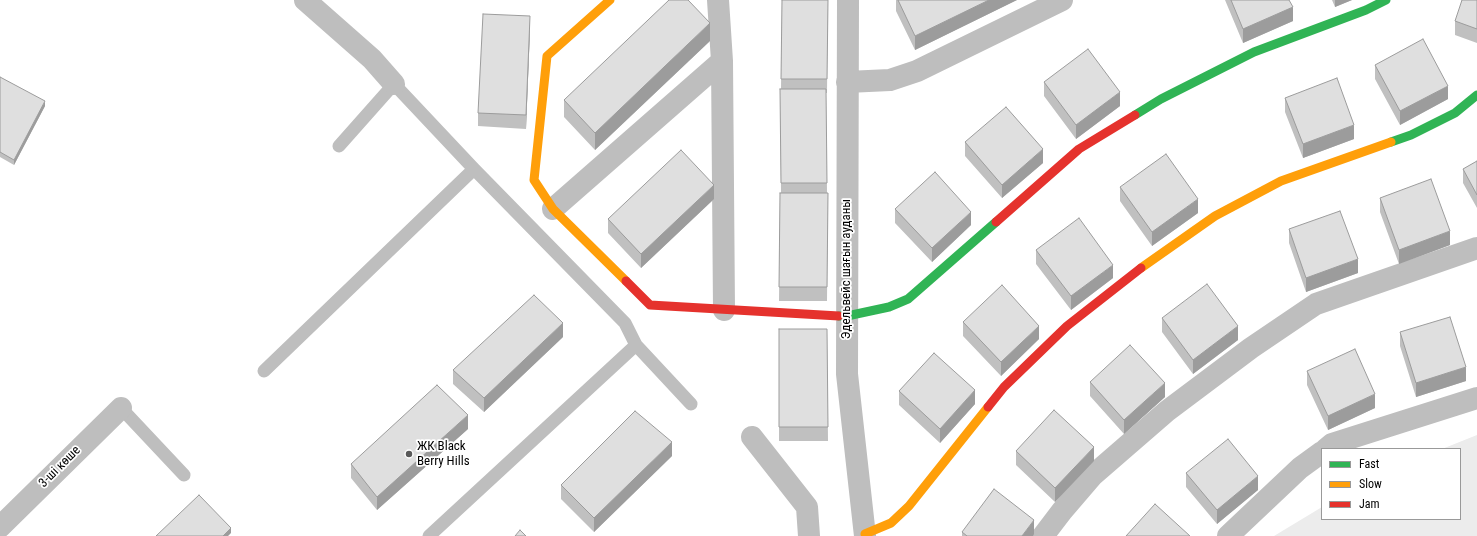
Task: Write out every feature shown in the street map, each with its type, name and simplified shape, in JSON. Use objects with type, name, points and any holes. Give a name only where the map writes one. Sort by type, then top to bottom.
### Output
[{"type":"street","points":[[305,0],[372,59],[394,84]]},
{"type":"street","points":[[610,0],[547,56],[534,180],[553,209],[650,305],[846,316],[889,307],[908,299],[1079,149],[1161,99],[1254,52],[1366,10],[1386,0]]},
{"type":"street","points":[[718,0],[722,61],[724,310]]},
{"type":"street","name":"Эдельвейс шағын ауданы","points":[[848,0],[847,374],[865,535]]},
{"type":"street","points":[[847,82],[890,80],[916,71],[1062,0]]},
{"type":"street","points":[[553,209],[722,61]]},
{"type":"street","points":[[865,535],[891,523],[909,506],[1004,387],[1066,326],[1138,270],[1215,216],[1274,184],[1411,135],[1455,113],[1477,95]]},
{"type":"street","points":[[1044,536],[1062,511],[1092,476],[1168,411],[1257,344],[1316,304],[1477,248]]},
{"type":"street","points":[[1327,448],[1332,444],[1477,398]]},
{"type":"street","name":"3-ші көше","points":[[0,527],[121,408]]},
{"type":"street","points":[[752,437],[807,507],[808,536]]},
{"type":"street","points":[[1228,536],[1300,468],[1321,453]]},
{"type":"lane","points":[[339,146],[394,84],[474,169],[625,324],[636,345],[691,404]]},
{"type":"lane","points":[[264,371],[474,169]]},
{"type":"lane","points":[[429,536],[636,345]]},
{"type":"lane","points":[[121,408],[184,475]]},
{"type":"shaded area","points":[[1477,435],[1477,536],[1274,536],[1321,508],[1321,520],[1461,520],[1461,448],[1444,448]]},
{"type":"building","points":[[669,0],[688,0],[710,23],[595,133],[564,100]]},
{"type":"building","points":[[782,0],[828,0],[827,79],[781,79]]},
{"type":"building","points":[[898,0],[989,0],[915,36]]},
{"type":"building","points":[[1231,0],[1289,0],[1293,7],[1243,29]]},
{"type":"building","points":[[1462,0],[1477,0],[1477,29],[1455,21]]},
{"type":"building","points":[[483,14],[530,16],[526,115],[478,113]]},
{"type":"building","points":[[1423,39],[1448,86],[1400,111],[1375,65]]},
{"type":"building","points":[[1088,49],[1120,92],[1076,125],[1044,82]]},
{"type":"building","points":[[0,77],[45,101],[14,160],[0,152]]},
{"type":"building","points":[[1337,78],[1354,125],[1303,144],[1285,98]]},
{"type":"building","points":[[780,89],[826,89],[827,183],[781,183]]},
{"type":"building","points":[[1006,107],[1043,149],[1002,185],[965,142]]},
{"type":"building","points":[[681,150],[714,185],[641,254],[608,219]]},
{"type":"building","points":[[1166,154],[1198,199],[1152,232],[1120,187]]},
{"type":"building","points":[[1477,161],[1477,195],[1463,169]]},
{"type":"building","points":[[935,172],[971,212],[932,248],[895,209]]},
{"type":"building","points":[[1431,179],[1450,231],[1399,250],[1380,198]]},
{"type":"building","points":[[780,193],[828,193],[827,287],[779,287]]},
{"type":"building","points":[[1340,211],[1358,259],[1306,278],[1289,229]]},
{"type":"building","points":[[1079,218],[1113,265],[1071,296],[1036,250]]},
{"type":"building","points":[[1207,284],[1238,326],[1193,360],[1162,318]]},
{"type":"building","points":[[1002,285],[1039,326],[1001,362],[963,322]]},
{"type":"building","points":[[534,295],[563,323],[484,398],[453,370]]},
{"type":"building","points":[[1450,317],[1466,367],[1416,383],[1400,332]]},
{"type":"building","points":[[779,329],[827,329],[828,427],[779,427]]},
{"type":"building","points":[[1130,345],[1165,383],[1124,420],[1090,382]]},
{"type":"building","points":[[1355,349],[1375,394],[1328,416],[1307,371]]},
{"type":"building","points":[[934,353],[975,390],[940,429],[899,391]]},
{"type":"building","name":"ЖК Black Berry Hills","points":[[437,385],[468,415],[377,497],[351,464]]},
{"type":"building","points":[[1054,410],[1094,447],[1055,488],[1016,451]]},
{"type":"building","points":[[635,411],[672,442],[594,518],[561,485]]},
{"type":"building","points":[[1228,439],[1258,476],[1217,510],[1186,473]]},
{"type":"building","points":[[994,489],[1034,520],[1022,536],[967,536],[962,532]]},
{"type":"building","points":[[199,495],[231,528],[223,536],[156,536]]},
{"type":"building","points":[[1155,504],[1190,536],[1126,536]]},
{"type":"building","points":[[520,530],[526,536],[515,536]]},
{"type":"traffic: fast","points":[[1135,115],[1161,99],[1254,52],[1366,10],[1386,0]]},
{"type":"traffic: fast","points":[[1391,142],[1411,135],[1455,113],[1477,95]]},
{"type":"traffic: fast","points":[[839,316],[847,316],[889,307],[908,299],[996,222]]},
{"type":"traffic: slow","points":[[610,0],[547,56],[534,180],[553,209],[626,281]]},
{"type":"traffic: slow","points":[[1141,268],[1215,216],[1281,181],[1391,142]]},
{"type":"traffic: slow","points":[[865,534],[891,523],[909,506],[988,407]]},
{"type":"traffic: jam","points":[[996,222],[1079,149],[1135,115]]},
{"type":"traffic: jam","points":[[988,407],[1004,387],[1067,326],[1141,268]]},
{"type":"traffic: jam","points":[[626,281],[650,305],[839,316]]},
{"type":"place","name":"ЖК Black Berry Hills","points":[[409,454]]}]
